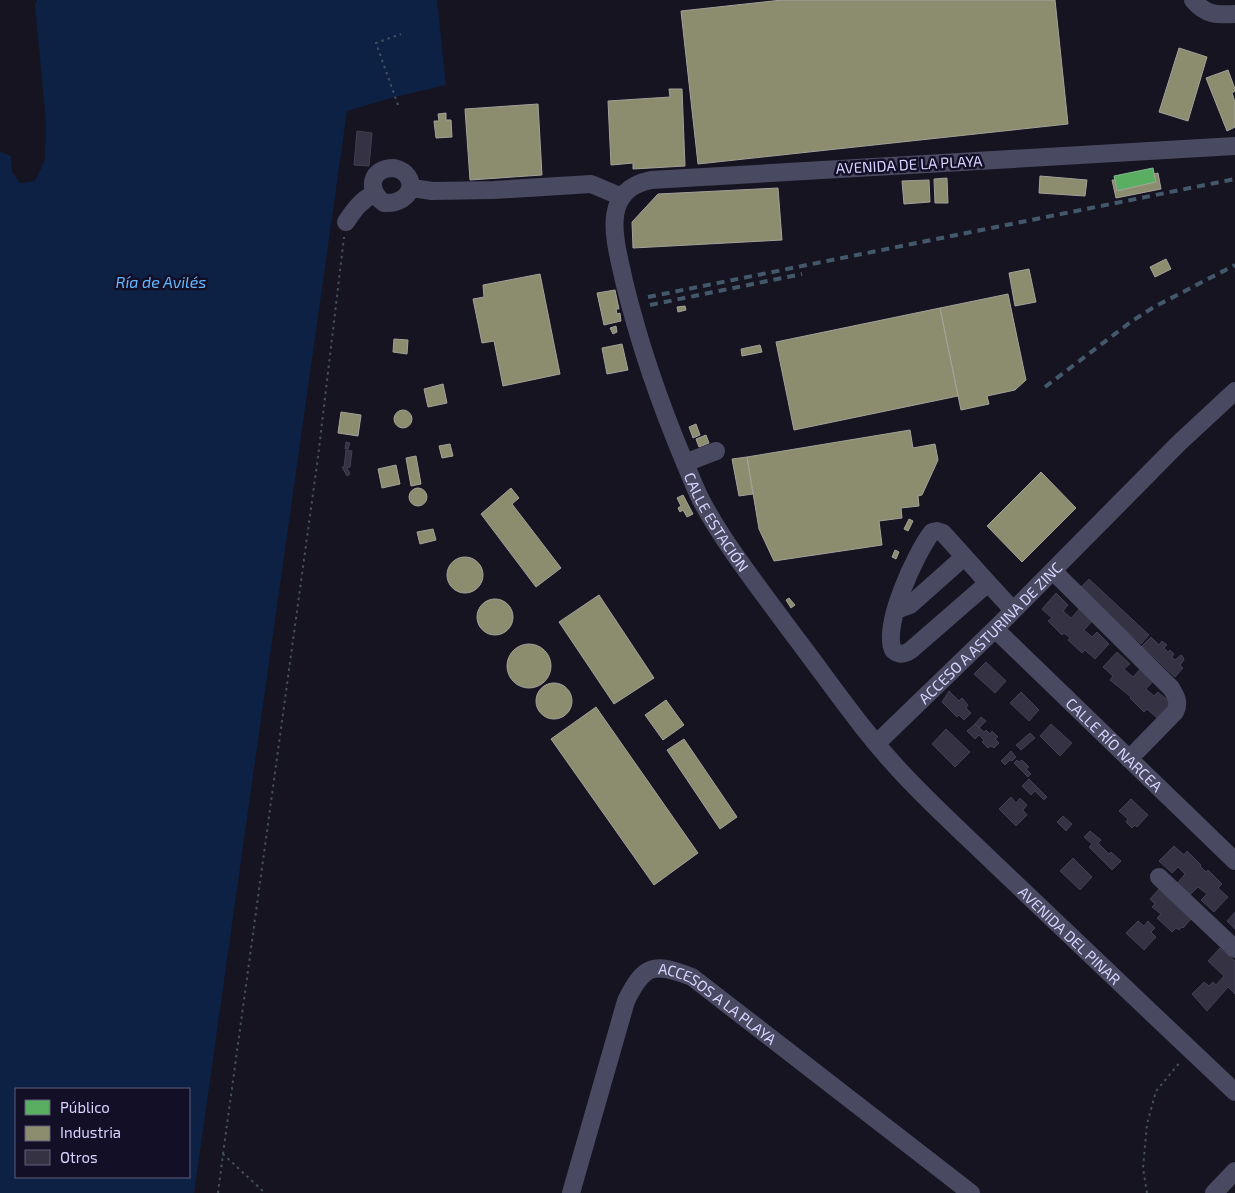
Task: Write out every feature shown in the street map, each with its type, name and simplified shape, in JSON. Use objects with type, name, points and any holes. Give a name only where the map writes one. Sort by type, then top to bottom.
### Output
[{"type":"street","points":[[1193,0],[1201,9],[1217,15],[1235,14]]},
{"type":"street","name":"AVENIDA DE LA PLAYA","points":[[622,196],[636,184],[662,179],[1233,145]]},
{"type":"street","points":[[389,168],[400,170],[410,182],[408,194],[403,199],[384,203],[374,194],[372,190],[375,177],[383,170],[389,168]]},
{"type":"street","points":[[410,189],[419,188],[432,191],[494,190],[592,184],[622,196]]},
{"type":"street","points":[[346,222],[355,208],[374,194]]},
{"type":"street","name":"CALLE ESTACIÓN","points":[[622,196],[615,213],[614,223],[616,245],[631,309],[659,400],[700,497],[730,547],[762,592],[877,743],[906,777]]},
{"type":"street","name":"ACCESO A ASTURINA DE ZINC","points":[[877,743],[995,629],[1179,443],[1235,391]]},
{"type":"street","points":[[685,463],[716,451]]},
{"type":"street","points":[[988,583],[905,654],[898,654],[893,650],[890,644],[896,610],[912,563],[932,532],[942,533],[1013,610]]},
{"type":"street","points":[[896,610],[910,604],[964,557]]},
{"type":"street","points":[[1053,571],[1171,688],[1177,698],[1178,707],[1175,712],[1129,759]]},
{"type":"street","name":"CALLE RÍO NARCEA","points":[[995,629],[1235,861]]},
{"type":"street","name":"AVENIDA DEL PINAR","points":[[906,777],[1235,1092]]},
{"type":"street","points":[[1160,877],[1235,949]]},
{"type":"street","name":"ACCESOS A LA PLAYA","points":[[571,1193],[626,1001],[636,981],[654,967],[675,970],[692,977],[971,1193]]},
{"type":"street","points":[[1214,1193],[1235,1171]]},
{"type":"path","points":[[398,105],[376,43],[401,34]]},
{"type":"path","points":[[218,1193],[316,467],[346,222]]},
{"type":"path","points":[[1147,1193],[1143,1168],[1146,1133],[1156,1091],[1192,1051]]},
{"type":"path","points":[[223,1154],[265,1193]]},
{"type":"water","name":"Ría de Avilés","points":[[37,0],[437,0],[446,85],[347,111],[194,1193],[0,1193],[0,152],[11,156],[12,172],[20,183],[35,181],[45,160],[46,122],[35,5]]},
{"type":"building: Público","points":[[1153,168],[1156,182],[1117,191],[1114,176]]},
{"type":"building: Industria","points":[[782,0],[1055,0],[1068,124],[698,164],[681,11]]},
{"type":"building: Industria","points":[[1179,48],[1207,57],[1188,121],[1159,112]]},
{"type":"building: Industria","points":[[1228,70],[1235,89],[1232,93],[1235,102],[1235,127],[1227,131],[1206,78]]},
{"type":"building: Industria","points":[[669,89],[682,89],[685,166],[633,169],[633,163],[611,165],[608,101],[670,97]]},
{"type":"building: Industria","points":[[538,104],[542,175],[470,180],[465,109]]},
{"type":"building: Industria","points":[[446,113],[446,120],[451,120],[452,137],[436,138],[434,121],[439,121],[438,114]]},
{"type":"building: Industria","points":[[1158,173],[1161,189],[1116,198],[1112,180],[1115,180],[1117,191],[1156,182],[1154,174]]},
{"type":"building: Industria","points":[[1040,176],[1087,180],[1085,196],[1039,193]]},
{"type":"building: Industria","points":[[947,178],[948,203],[935,203],[934,179]]},
{"type":"building: Industria","points":[[929,180],[930,202],[904,204],[902,181]]},
{"type":"building: Industria","points":[[778,188],[782,240],[633,248],[632,222],[658,194]]},
{"type":"building: Industria","points":[[1166,259],[1171,269],[1155,277],[1150,267]]},
{"type":"building: Industria","points":[[1029,269],[1036,302],[1015,306],[1009,273]]},
{"type":"building: Industria","points":[[540,274],[560,374],[503,386],[494,341],[482,343],[473,299],[484,297],[483,285]]},
{"type":"building: Industria","points":[[615,290],[619,309],[616,309],[617,314],[620,313],[621,321],[604,325],[597,293]]},
{"type":"building: Industria","points":[[1008,294],[1026,380],[1015,390],[987,396],[989,404],[961,410],[940,308]]},
{"type":"building: Industria","points":[[685,306],[686,310],[678,312],[677,307]]},
{"type":"building: Industria","points":[[940,308],[958,396],[794,430],[776,342]]},
{"type":"building: Industria","points":[[616,326],[617,332],[613,334],[610,328]]},
{"type":"building: Industria","points":[[394,339],[408,340],[407,354],[393,352]]},
{"type":"building: Industria","points":[[622,344],[628,370],[607,374],[602,348]]},
{"type":"building: Industria","points":[[760,345],[762,352],[742,356],[741,349]]},
{"type":"building: Industria","points":[[443,384],[447,403],[428,407],[424,389]]},
{"type":"building: Industria","points":[[399,410],[407,410],[412,415],[410,426],[399,428],[394,423],[394,415]]},
{"type":"building: Industria","points":[[341,412],[361,415],[358,436],[338,433]]},
{"type":"building: Industria","points":[[696,424],[700,435],[693,438],[689,427]]},
{"type":"building: Industria","points":[[910,430],[913,448],[935,444],[938,460],[922,495],[918,496],[919,506],[901,508],[902,518],[879,521],[882,545],[774,561],[759,529],[747,457]]},
{"type":"building: Industria","points":[[706,435],[709,443],[699,447],[696,439]]},
{"type":"building: Industria","points":[[450,444],[453,456],[442,458],[439,446]]},
{"type":"building: Industria","points":[[416,456],[421,484],[411,486],[406,458]]},
{"type":"building: Industria","points":[[747,457],[753,494],[739,496],[732,459]]},
{"type":"building: Industria","points":[[396,465],[400,484],[382,488],[378,469]]},
{"type":"building: Industria","points":[[1041,472],[1076,508],[1022,562],[987,526]]},
{"type":"building: Industria","points":[[414,488],[422,488],[427,493],[425,504],[414,506],[409,501],[409,493]]},
{"type":"building: Industria","points":[[511,488],[519,498],[512,504],[561,568],[536,587],[481,514]]},
{"type":"building: Industria","points":[[683,495],[693,514],[687,517],[683,510],[680,512],[678,508],[681,506],[677,498]]},
{"type":"building: Industria","points":[[909,519],[913,521],[908,531],[904,529]]},
{"type":"building: Industria","points":[[433,529],[436,540],[420,544],[417,532]]},
{"type":"building: Industria","points":[[895,550],[899,552],[896,559],[892,557]]},
{"type":"building: Industria","points":[[465,557],[472,558],[478,562],[482,568],[482,582],[478,588],[472,592],[465,593],[458,592],[452,588],[448,582],[447,575],[448,568],[452,562],[458,558]]},
{"type":"building: Industria","points":[[599,595],[654,678],[614,704],[559,622]]},
{"type":"building: Industria","points":[[789,598],[795,605],[791,608],[786,600]]},
{"type":"building: Industria","points":[[495,599],[502,600],[508,604],[512,610],[512,624],[508,630],[502,634],[495,635],[488,634],[482,630],[478,624],[477,617],[478,610],[482,604],[488,600]]},
{"type":"building: Industria","points":[[525,644],[533,644],[545,650],[551,666],[545,682],[533,688],[525,688],[513,682],[507,670],[507,662],[513,650]]},
{"type":"building: Industria","points":[[554,683],[561,684],[567,688],[571,694],[571,708],[567,714],[561,718],[554,719],[547,718],[541,714],[537,708],[536,701],[537,694],[541,688],[547,684]]},
{"type":"building: Industria","points":[[666,700],[684,725],[663,740],[645,715]]},
{"type":"building: Industria","points":[[596,707],[698,853],[654,885],[551,739]]},
{"type":"building: Industria","points":[[684,739],[737,817],[720,829],[667,750]]},
{"type":"building: Otros","points":[[357,131],[372,133],[369,166],[354,165]]},
{"type":"building: Otros","points":[[346,442],[350,443],[348,449],[345,449]]},
{"type":"building: Otros","points":[[346,450],[352,451],[350,467],[347,468],[350,474],[347,476],[342,467],[344,467]]},
{"type":"building: Otros","points":[[1089,579],[1149,635],[1141,644],[1080,588]]},
{"type":"building: Otros","points":[[1056,593],[1068,605],[1063,611],[1071,618],[1081,607],[1094,619],[1084,630],[1092,637],[1097,632],[1109,644],[1095,659],[1085,650],[1082,653],[1068,640],[1070,638],[1064,633],[1062,635],[1048,621],[1052,618],[1042,609]]},
{"type":"building: Otros","points":[[1151,637],[1159,645],[1162,641],[1167,645],[1164,648],[1174,654],[1172,657],[1175,660],[1181,655],[1183,657],[1184,660],[1180,665],[1183,668],[1175,677],[1142,646]]},
{"type":"building: Otros","points":[[1117,652],[1130,664],[1124,669],[1133,677],[1143,666],[1156,678],[1146,689],[1154,696],[1158,692],[1171,703],[1157,718],[1147,709],[1144,712],[1131,697],[1110,680],[1113,676],[1103,667]]},
{"type":"building: Otros","points":[[986,662],[1006,681],[995,693],[974,674]]},
{"type":"building: Otros","points":[[949,691],[959,701],[962,698],[968,705],[966,708],[971,713],[964,720],[959,715],[957,717],[942,702]]},
{"type":"building: Otros","points":[[1021,692],[1039,710],[1029,721],[1010,703]]},
{"type":"building: Otros","points":[[981,717],[986,721],[979,728],[975,724]]},
{"type":"building: Otros","points":[[975,724],[984,732],[986,730],[990,734],[992,731],[998,737],[995,739],[999,743],[994,748],[991,746],[988,748],[982,742],[984,740],[979,735],[975,739],[967,731]]},
{"type":"building: Otros","points":[[1051,724],[1072,743],[1060,756],[1040,736]]},
{"type":"building: Otros","points":[[946,729],[970,752],[955,767],[932,744]]},
{"type":"building: Otros","points":[[1030,733],[1035,738],[1021,750],[1016,745]]},
{"type":"building: Otros","points":[[1011,751],[1016,757],[1005,765],[1001,761]]},
{"type":"building: Otros","points":[[1017,760],[1019,762],[1022,760],[1029,767],[1026,769],[1031,774],[1028,777],[1014,763]]},
{"type":"building: Otros","points":[[1029,779],[1047,797],[1044,800],[1035,791],[1031,795],[1022,786]]},
{"type":"building: Otros","points":[[1011,797],[1016,803],[1020,798],[1027,805],[1023,810],[1027,815],[1016,826],[999,809]]},
{"type":"building: Otros","points":[[1131,799],[1148,815],[1137,827],[1135,825],[1132,828],[1126,822],[1128,819],[1119,811]]},
{"type":"building: Otros","points":[[1063,816],[1072,824],[1066,831],[1057,822]]},
{"type":"building: Otros","points":[[1090,831],[1101,840],[1098,843],[1109,854],[1111,852],[1121,861],[1112,870],[1089,847],[1092,844],[1084,837]]},
{"type":"building: Otros","points":[[1174,846],[1184,855],[1187,851],[1206,872],[1208,870],[1222,884],[1218,888],[1228,897],[1214,912],[1201,900],[1207,894],[1198,887],[1187,898],[1175,886],[1185,874],[1178,867],[1172,873],[1159,861]]},
{"type":"building: Otros","points":[[1073,858],[1092,877],[1080,890],[1060,871]]},
{"type":"building: Otros","points":[[1159,889],[1191,919],[1183,928],[1179,930],[1176,928],[1172,932],[1157,918],[1161,914],[1152,907],[1155,904],[1150,899]]},
{"type":"building: Otros","points":[[1235,912],[1235,929],[1227,921]]},
{"type":"building: Otros","points":[[1138,921],[1144,926],[1148,921],[1155,928],[1151,932],[1156,937],[1144,950],[1126,933]]},
{"type":"building: Otros","points":[[1220,948],[1235,961],[1235,994],[1228,987],[1207,1011],[1192,994],[1204,982],[1209,986],[1213,982],[1216,985],[1224,976],[1208,961]]},
{"type":"railway","points":[[648,297],[1235,179]]},
{"type":"railway","points":[[1045,387],[1132,321],[1154,307],[1235,265]]},
{"type":"railway","points":[[650,305],[802,274]]}]
